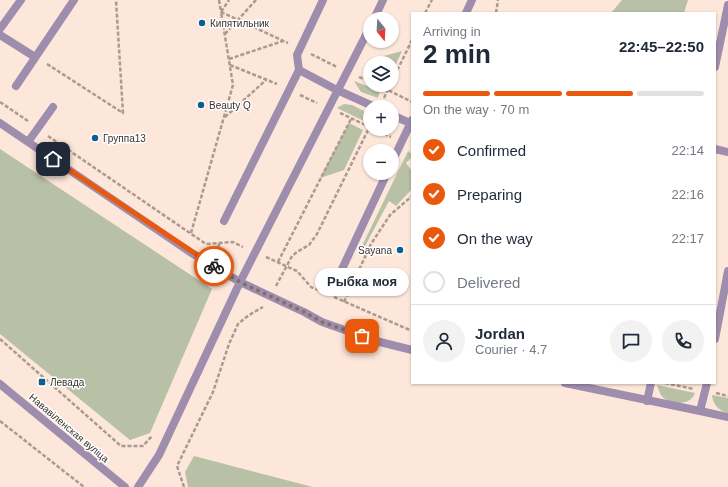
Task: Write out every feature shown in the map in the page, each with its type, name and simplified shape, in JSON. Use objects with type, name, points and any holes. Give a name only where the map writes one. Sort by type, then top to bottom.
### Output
[{"type":"street","points":[[0,29],[21,0]]},
{"type":"street","points":[[16,86],[74,0]]},
{"type":"street","points":[[224,222],[299,70],[297,55],[323,0]]},
{"type":"street","points":[[377,12],[383,0]]},
{"type":"street","points":[[466,12],[472,0]]},
{"type":"street","points":[[716,62],[728,4]]},
{"type":"street","points":[[0,35],[35,57]]},
{"type":"street","points":[[138,487],[159,455],[240,282],[363,40]]},
{"type":"street","points":[[299,70],[363,102]]},
{"type":"street","points":[[28,142],[53,107]]},
{"type":"street","points":[[399,117],[411,121],[399,147]]},
{"type":"street","points":[[0,123],[210,264],[240,282],[322,322],[376,341],[411,350]]},
{"type":"street","points":[[716,149],[728,152]]},
{"type":"street","points":[[334,284],[384,180]]},
{"type":"street","points":[[716,334],[728,271]]},
{"type":"street","name":"Нававіленская вуліца","points":[[0,384],[125,487]]},
{"type":"street","points":[[570,384],[647,401],[728,416]]},
{"type":"street","points":[[647,401],[651,384]]},
{"type":"street","points":[[700,411],[707,384]]},
{"type":"path","points":[[35,57],[122,113],[116,0]]},
{"type":"path","points":[[191,233],[233,85],[219,0]]},
{"type":"path","points":[[221,12],[229,0]]},
{"type":"path","points":[[225,35],[256,0]]},
{"type":"path","points":[[426,12],[432,0]]},
{"type":"path","points":[[496,12],[498,0]]},
{"type":"path","points":[[229,59],[283,41]]},
{"type":"path","points":[[399,67],[411,42]]},
{"type":"path","points":[[224,117],[266,80]]},
{"type":"path","points":[[392,92],[411,102]]},
{"type":"path","points":[[0,102],[206,244],[233,242],[256,252]]},
{"type":"path","points":[[278,262],[351,119]]},
{"type":"path","points":[[344,302],[370,244],[390,215],[411,197]]},
{"type":"path","points":[[210,264],[221,243]]},
{"type":"path","points":[[0,339],[121,446],[143,446],[152,436],[155,429]]},
{"type":"path","points":[[0,422],[82,486]]},
{"type":"path","points":[[184,487],[177,466],[186,450]]},
{"type":"green space","points":[[622,0],[688,0],[684,12],[612,12]]},
{"type":"green space","points":[[402,51],[399,58],[399,56],[384,56]]},
{"type":"green space","points":[[354,81],[363,84],[363,92],[380,92],[378,98],[361,92]]},
{"type":"green space","points":[[344,104],[352,105],[363,110],[363,121],[337,108]]},
{"type":"green space","points":[[349,123],[363,130],[344,170],[320,178]]},
{"type":"green space","points":[[0,149],[212,289],[150,433],[130,440],[0,334]]},
{"type":"green space","points":[[408,151],[411,153],[411,158],[406,163],[411,170],[411,190],[396,206],[389,201],[364,248],[362,246],[394,180],[399,180],[399,170]]},
{"type":"green space","points":[[657,385],[695,393],[690,400],[677,403],[665,399],[660,393]]},
{"type":"green space","points":[[712,395],[728,398],[728,413],[717,407]]},
{"type":"green space","points":[[194,456],[313,487],[188,487],[185,472]]},
{"type":"way so far","points":[[214,266],[240,282],[322,322],[362,336]]},
{"type":"place","name":"Кипятильник","points":[[202,23]]},
{"type":"place","name":"Beauty Q","points":[[201,105]]},
{"type":"place","name":"Группа13","points":[[95,138]]},
{"type":"place","name":"Sayana","points":[[400,250]]},
{"type":"place","name":"Рыбка моя","points":[[362,336]]},
{"type":"place","name":"Левада","points":[[42,382]]},
{"type":"route","points":[[53,159],[190,252],[214,266]]}]
